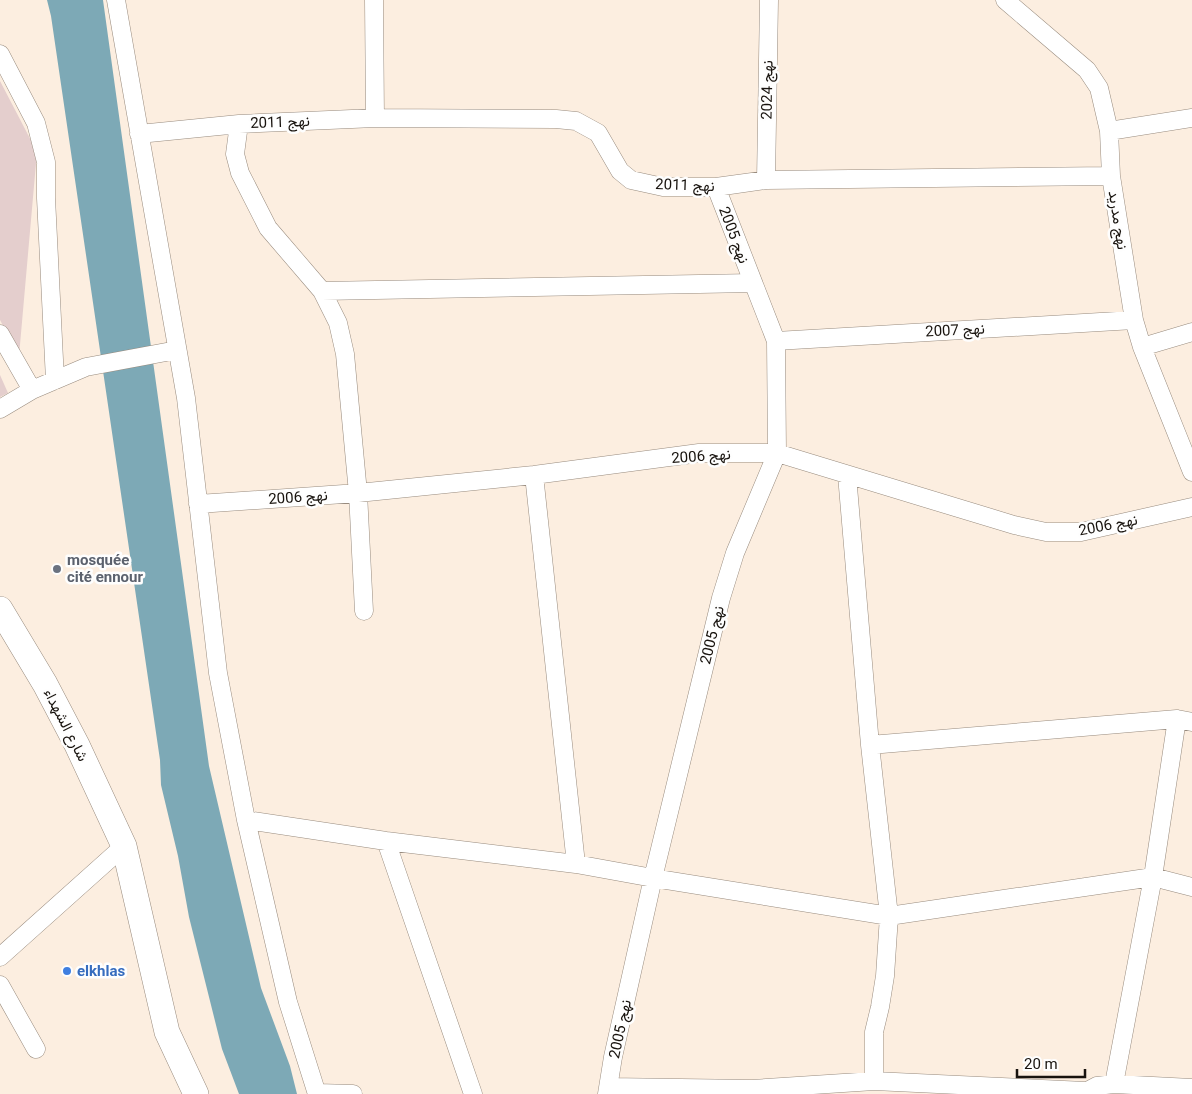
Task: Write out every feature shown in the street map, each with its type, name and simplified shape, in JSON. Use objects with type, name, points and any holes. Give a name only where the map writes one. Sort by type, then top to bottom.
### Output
[{"type":"main road","name":"شارع الشهداء","points":[[0,609],[68,727],[124,846],[168,1032],[196,1094]]},
{"type":"street","points":[[116,0],[139,134],[171,350],[186,398],[218,673],[246,820],[288,1002],[317,1093],[353,1094]]},
{"type":"street","points":[[374,0],[375,118]]},
{"type":"street","name":"نهج 2024","points":[[766,180],[769,0]]},
{"type":"street","name":"نهج مدريد","points":[[1005,0],[1087,70],[1099,88],[1109,131],[1111,176],[1134,320],[1142,348],[1192,472]]},
{"type":"street","points":[[0,54],[36,123],[46,162],[54,380]]},
{"type":"street","name":"نهج 2011","points":[[139,134],[239,124],[375,118],[556,119],[576,121],[598,133],[620,171],[631,180],[663,187],[716,187],[766,180],[1111,176]]},
{"type":"street","points":[[1109,131],[1192,118]]},
{"type":"street","points":[[239,124],[235,154],[240,173],[268,228],[322,291],[338,323],[345,354],[358,493],[364,611]]},
{"type":"street","name":"نهج 2005","points":[[607,1091],[613,1056],[653,878],[721,598],[735,553],[777,453],[776,341],[716,187]]},
{"type":"street","points":[[322,291],[753,283]]},
{"type":"street","name":"نهج 2007","points":[[776,341],[1134,320]]},
{"type":"street","points":[[1142,348],[1192,332]]},
{"type":"street","points":[[0,334],[32,390]]},
{"type":"street","points":[[0,409],[32,390],[86,367],[171,350]]},
{"type":"street","name":"نهج 2006","points":[[198,504],[358,493],[534,475],[699,454],[777,453],[1014,525],[1046,532],[1081,532],[1192,507]]},
{"type":"street","points":[[534,475],[576,864]]},
{"type":"street","points":[[847,475],[870,745],[889,916],[885,976],[874,1032],[874,1081]]},
{"type":"street","points":[[870,745],[1184,720],[1114,1084]]},
{"type":"street","points":[[246,820],[386,841],[576,864],[889,916],[1153,877],[1192,887]]},
{"type":"street","points":[[386,841],[473,1094]]},
{"type":"street","points":[[0,957],[124,846]]},
{"type":"street","points":[[0,986],[36,1049]]},
{"type":"street","points":[[607,1091],[752,1089],[874,1081],[1084,1093],[1097,1086],[1114,1084],[1192,1088]]},
{"type":"water","points":[[47,0],[103,0],[209,766],[261,988],[290,1066],[297,1094],[239,1094],[222,1049],[189,917],[178,856],[161,785],[160,760],[51,16]]},
{"type":"building","points":[[0,81],[37,152],[19,356],[0,320]]},
{"type":"building","points":[[0,375],[8,393],[0,397]]},
{"type":"place","name":"mosquée cité ennour","points":[[57,569]]},
{"type":"place","name":"elkhlas","points":[[67,971]]}]
